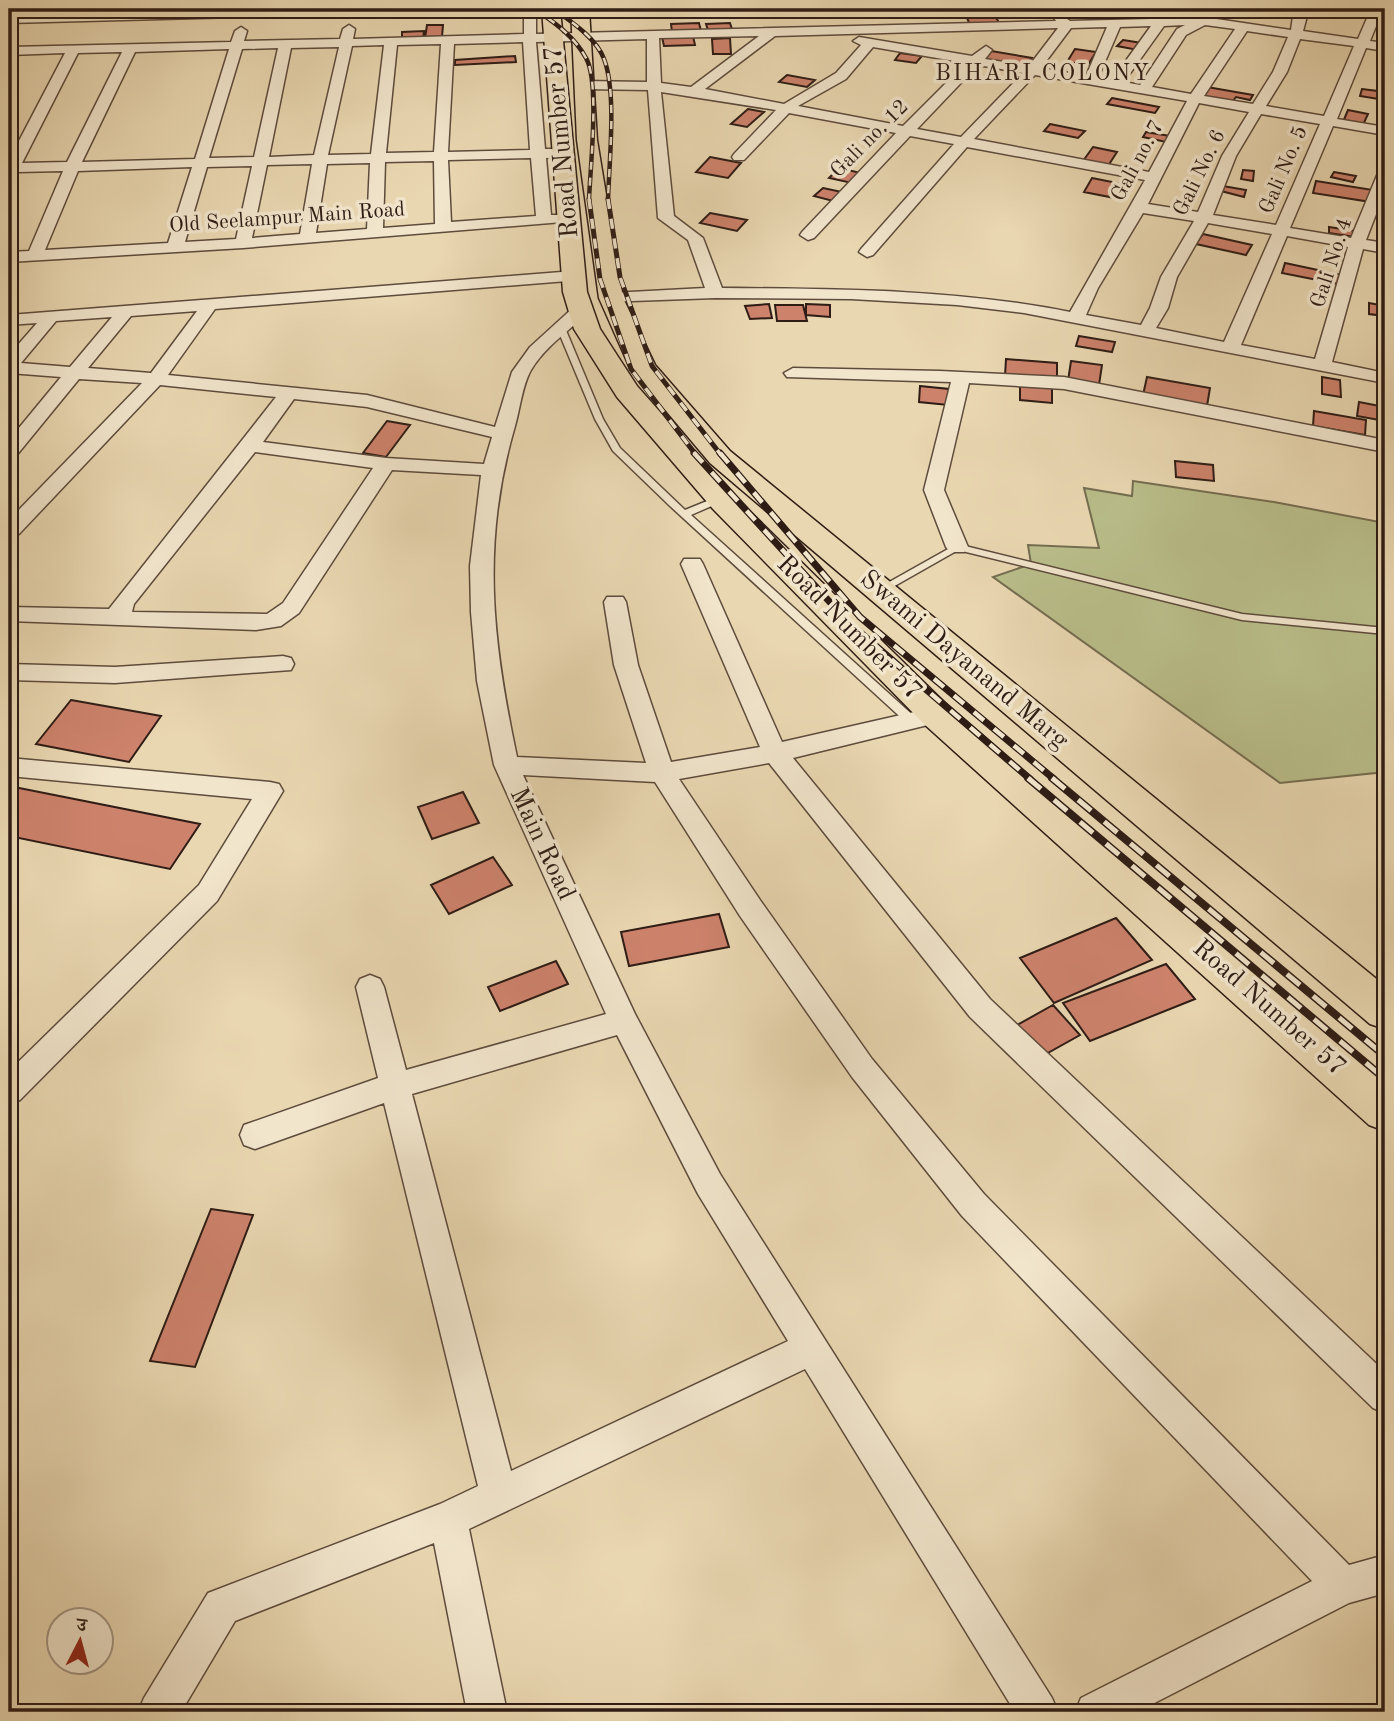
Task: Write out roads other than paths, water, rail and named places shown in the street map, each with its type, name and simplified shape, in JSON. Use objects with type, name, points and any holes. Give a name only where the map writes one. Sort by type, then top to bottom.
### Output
[{"type":"main road","name":"Road Number 57","points":[[551,9],[563,153],[556,219],[587,329],[627,391],[720,499],[924,718],[1385,1111]]},
{"type":"main road","name":"Road Number 57","points":[[580,9],[587,140],[606,262]]},
{"type":"main road","name":"Swami Dayanand Marg","points":[[606,262],[584,312],[643,368],[720,457],[1385,1011]]},
{"type":"street","points":[[307,236],[320,159],[354,9]]},
{"type":"street","points":[[9,19],[393,9]]},
{"type":"street","points":[[996,9],[1007,26]]},
{"type":"street","points":[[1051,9],[1067,25]]},
{"type":"street","points":[[1098,9],[1111,24]]},
{"type":"street","points":[[1149,9],[1160,22]]},
{"type":"street","points":[[1195,9],[1203,21]]},
{"type":"street","name":"Gali No. 6","points":[[1145,333],[1159,308],[1169,277],[1204,217],[1229,156],[1280,72],[1283,49],[1296,33],[1301,16],[1300,9]]},
{"type":"street","points":[[940,10],[950,27]]},
{"type":"street","name":"Gali No. 5","points":[[1230,349],[1327,122],[1379,10]]},
{"type":"street","points":[[176,247],[246,12]]},
{"type":"street","points":[[859,15],[863,29]]},
{"type":"street","points":[[530,17],[532,112],[539,153],[556,219]]},
{"type":"street","points":[[1143,90],[1181,32],[1203,21]]},
{"type":"street","points":[[11,54],[130,48],[653,35],[767,28],[863,29],[1203,21],[1385,47]]},
{"type":"street","points":[[1115,85],[1160,22]]},
{"type":"street","points":[[1090,81],[1111,24]]},
{"type":"street","points":[[867,252],[1032,71],[1067,25]]},
{"type":"street","name":"Gali no. 12","points":[[808,235],[906,131],[977,61],[1007,26]]},
{"type":"street","name":"Gali no. 7","points":[[1076,319],[1080,302],[1120,242],[1226,39],[1244,26]]},
{"type":"street","points":[[805,27],[870,43],[1385,131]]},
{"type":"street","points":[[694,90],[767,28]]},
{"type":"street","points":[[1181,32],[1226,39]]},
{"type":"street","points":[[653,35],[654,86],[666,218],[695,238],[715,293]]},
{"type":"street","points":[[443,228],[441,155],[448,41]]},
{"type":"street","points":[[375,233],[378,157],[391,42]]},
{"type":"street","points":[[739,157],[786,108],[841,76],[870,43]]},
{"type":"street","points":[[243,243],[285,44]]},
{"type":"street","points":[[35,255],[72,167],[130,48]]},
{"type":"street","points":[[10,170],[73,50]]},
{"type":"street","points":[[584,85],[654,86],[694,90],[1153,177]]},
{"type":"street","points":[[10,170],[261,160],[563,153]]},
{"type":"street","name":"Gali No. 4","points":[[1322,367],[1357,243],[1385,173]]},
{"type":"street","points":[[1138,207],[1385,248]]},
{"type":"street","name":"Old Seelampur Main Road","points":[[9,257],[243,243],[556,219]]},
{"type":"street","points":[[9,320],[573,276]]},
{"type":"street","points":[[584,312],[651,296],[686,293],[910,296],[1024,308],[1385,378]]},
{"type":"street","points":[[10,530],[156,379],[210,304]]},
{"type":"street","points":[[9,452],[126,311]]},
{"type":"street","name":"Main Road","points":[[584,312],[536,351],[521,372],[492,470],[481,566],[482,612],[489,681],[506,765],[624,1021],[709,1184],[1038,1712]]},
{"type":"street","points":[[9,367],[51,317]]},
{"type":"street","points":[[9,367],[368,401],[502,434]]},
{"type":"street","points":[[793,373],[961,377],[1064,383],[1385,446]]},
{"type":"street","points":[[957,547],[934,490],[961,377]]},
{"type":"street","points":[[123,617],[120,610],[125,601],[250,446],[288,394]]},
{"type":"street","points":[[250,446],[386,464],[492,470]]},
{"type":"street","points":[[9,614],[123,617],[134,620],[256,623],[273,621],[291,608],[386,464]]},
{"type":"street","points":[[692,564],[775,753],[980,1008],[1385,1395]]},
{"type":"street","points":[[615,602],[626,665],[662,773],[750,908],[862,1068],[973,1205],[1343,1586]]},
{"type":"street","points":[[9,693],[16,673],[115,675],[284,664]]},
{"type":"street","points":[[506,765],[662,773],[775,753],[924,718]]},
{"type":"street","points":[[9,767],[270,791],[208,893],[9,1091]]},
{"type":"street","points":[[370,987],[499,1496]]},
{"type":"street","points":[[255,1135],[396,1086],[624,1021]]},
{"type":"street","points":[[158,1712],[222,1608],[448,1519],[810,1349]]},
{"type":"street","points":[[448,1519],[487,1712]]},
{"type":"street","points":[[1095,1712],[1343,1586],[1385,1574]]},
{"type":"lane","points":[[584,312],[599,419],[616,449],[684,514],[924,718]]},
{"type":"lane","points":[[684,514],[720,499]]},
{"type":"lane","points":[[880,590],[957,547],[1242,617],[1385,631]]},
{"type":"railway","points":[[535,9],[576,43],[590,70],[593,106],[589,199]]},
{"type":"railway","points":[[559,13],[596,45],[608,73],[611,108],[608,199]]},
{"type":"railway","points":[[589,199],[600,279],[631,369],[696,455]]},
{"type":"railway","points":[[608,199],[620,277],[652,366],[721,455]]},
{"type":"railway","points":[[694,453],[848,622],[1030,779]]},
{"type":"railway","points":[[720,453],[860,617],[1054,779]]},
{"type":"railway","points":[[1028,778],[1385,1079]]},
{"type":"railway","points":[[1052,778],[1385,1056]]},
{"type":"district","name":"BIHARI COLONY","points":[[1043,73]]}]
